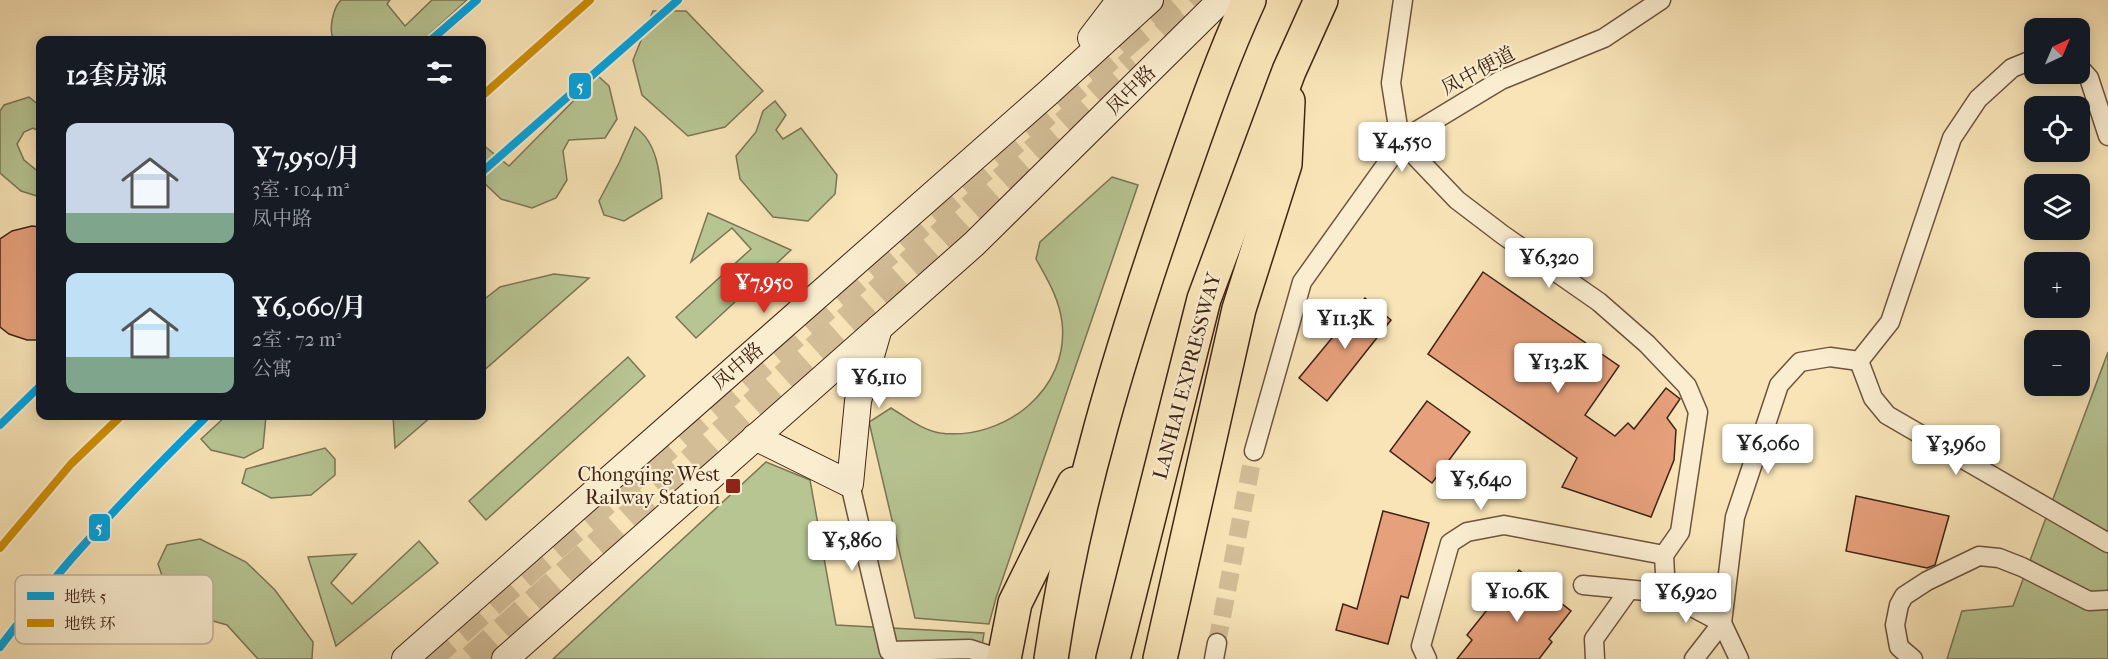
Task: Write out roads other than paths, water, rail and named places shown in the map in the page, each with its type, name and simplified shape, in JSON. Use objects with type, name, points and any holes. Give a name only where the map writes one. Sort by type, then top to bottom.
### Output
[{"type":"highway","points":[[1051,659],[1057,616],[1098,436],[1144,282],[1225,51],[1249,0]]},
{"type":"highway","name":"LANHAI EXPRESSWAY","points":[[1115,650],[1204,299],[1289,71],[1321,0]]},
{"type":"highway","points":[[1160,658],[1239,309],[1285,164],[1289,71]]},
{"type":"highway","points":[[1002,659],[1015,603],[1098,436]]},
{"type":"main road","points":[[1048,93],[1120,0]]},
{"type":"main road","name":"凤中路","points":[[405,659],[1048,93],[1150,0]]},
{"type":"main road","name":"凤中路","points":[[505,659],[1006,215],[1221,0]]},
{"type":"main road","points":[[755,437],[850,484],[858,401],[879,328]]},
{"type":"street","points":[[1403,0],[1391,82],[1398,127],[1416,157],[1457,200],[1599,302],[1647,344],[1687,386],[1698,412],[1680,532],[1664,555],[1666,593]]},
{"type":"street","name":"凤中便道","points":[[1254,451],[1302,282],[1405,138],[1502,80],[1604,38],[1661,0]]},
{"type":"street","points":[[1859,361],[1890,322],[1952,138],[1978,99],[2013,68],[2024,63]]},
{"type":"street","points":[[2090,81],[2108,136]]},
{"type":"street","points":[[1694,659],[1722,623],[1736,517],[1779,385],[1800,362],[1830,357],[1859,361]]},
{"type":"street","points":[[1859,361],[1873,398],[1887,416],[2108,543]]},
{"type":"street","points":[[850,484],[889,651],[970,649],[1002,659]]},
{"type":"street","points":[[1427,659],[1421,646],[1450,543],[1467,532],[1504,525],[1664,555]]},
{"type":"street","points":[[1913,659],[1899,647],[1895,625],[1904,596],[1927,581],[1979,556],[1999,558],[2022,567],[2089,600],[2108,600]]},
{"type":"street","points":[[1583,585],[1666,593],[1722,623],[1739,659]]},
{"type":"street","points":[[1595,659],[1594,639],[1629,590]]},
{"type":"tunnel","points":[[427,659],[1174,0]]},
{"type":"tunnel","points":[[1164,35],[1200,0]]},
{"type":"tunnel","points":[[472,659],[1134,62]]},
{"type":"tunnel","points":[[1217,643],[1254,451]]},
{"type":"metro line","name":"5","points":[[436,36],[477,0]]},
{"type":"metro line","name":"环","points":[[486,92],[590,0]]},
{"type":"metro line","name":"5","points":[[486,168],[678,0]]},
{"type":"metro line","name":"5","points":[[0,425],[36,390]]},
{"type":"metro line","name":"环","points":[[0,548],[71,464],[117,420]]},
{"type":"metro line","name":"5","points":[[58,575],[152,471],[203,420]]},
{"type":"metro line","name":"5","points":[[0,647],[15,628]]},
{"type":"place","name":"Chongqing West Railway Station","points":[[733,486]]}]
